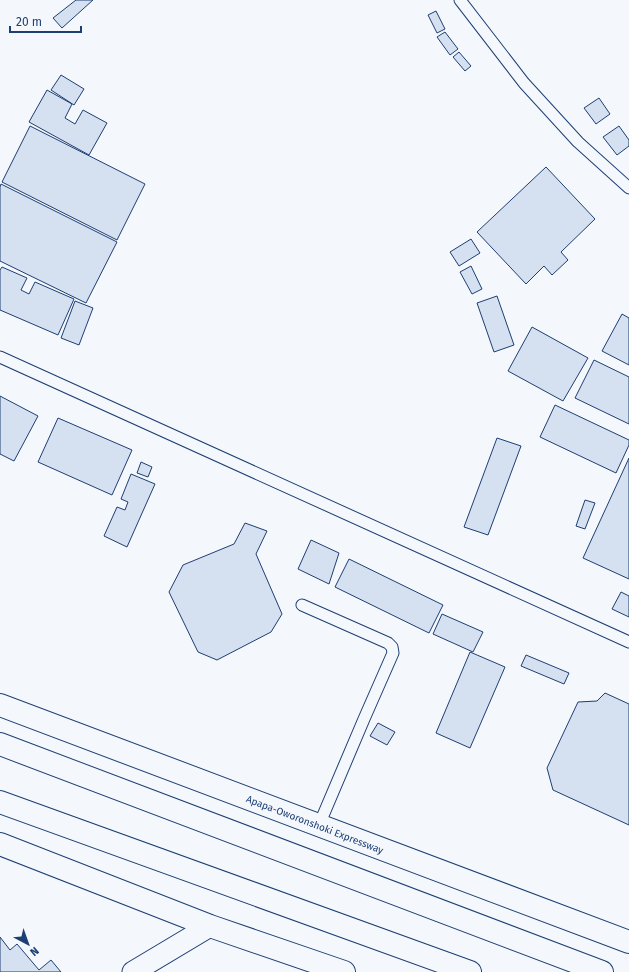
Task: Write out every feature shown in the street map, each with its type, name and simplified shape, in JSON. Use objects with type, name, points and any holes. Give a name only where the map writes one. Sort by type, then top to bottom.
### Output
[{"type":"main road","name":"Apapa-Oworonshoki Expressway","points":[[0,705],[629,942]]},
{"type":"main road","points":[[0,744],[602,972]]},
{"type":"main road","points":[[0,802],[470,972]]},
{"type":"main road","points":[[0,844],[210,926],[344,972]]},
{"type":"street","points":[[133,972],[210,926]]},
{"type":"lane","points":[[460,0],[524,83],[578,142],[629,188]]},
{"type":"lane","points":[[0,357],[629,642]]},
{"type":"lane","points":[[302,605],[388,643],[392,647],[393,653],[319,826]]},
{"type":"building","points":[[76,0],[93,0],[62,28],[53,18]]},
{"type":"building","points":[[436,11],[445,29],[437,33],[428,15]]},
{"type":"building","points":[[445,32],[458,49],[450,55],[437,37]]},
{"type":"building","points":[[459,52],[471,66],[465,71],[453,57]]},
{"type":"building","points":[[61,75],[84,89],[74,105],[51,90]]},
{"type":"building","points":[[47,90],[72,104],[65,118],[75,124],[83,110],[107,123],[89,155],[29,122]]},
{"type":"building","points":[[599,98],[610,114],[596,124],[584,108]]},
{"type":"building","points":[[30,126],[145,184],[117,240],[2,182]]},
{"type":"building","points":[[619,126],[629,140],[629,146],[617,155],[603,137]]},
{"type":"building","points":[[546,167],[595,219],[561,252],[568,260],[552,275],[544,266],[526,284],[477,232]]},
{"type":"building","points":[[1,184],[117,242],[86,303],[0,261]]},
{"type":"building","points":[[471,239],[480,253],[459,266],[450,252]]},
{"type":"building","points":[[471,266],[482,289],[472,294],[460,272]]},
{"type":"building","points":[[2,267],[27,278],[21,290],[29,294],[35,282],[74,299],[58,335],[0,310],[0,270]]},
{"type":"building","points":[[497,296],[514,345],[494,352],[477,303]]},
{"type":"building","points":[[75,301],[93,308],[79,345],[61,338]]},
{"type":"building","points":[[622,314],[629,318],[629,365],[602,351]]},
{"type":"building","points":[[532,327],[588,358],[563,401],[508,371]]},
{"type":"building","points":[[594,360],[629,377],[629,424],[575,398]]},
{"type":"building","points":[[0,396],[38,416],[14,461],[0,454]]},
{"type":"building","points":[[555,405],[629,440],[629,445],[616,473],[540,437]]},
{"type":"building","points":[[58,418],[132,450],[112,495],[38,462]]},
{"type":"building","points":[[497,438],[521,446],[488,535],[464,527]]},
{"type":"building","points":[[629,458],[629,579],[583,558]]},
{"type":"building","points":[[141,462],[152,467],[148,477],[137,473]]},
{"type":"building","points":[[131,474],[155,484],[127,547],[104,536],[117,507],[125,510],[128,502],[121,499]]},
{"type":"building","points":[[585,500],[595,503],[585,529],[576,526]]},
{"type":"building","points":[[245,523],[267,531],[256,554],[282,614],[271,632],[217,660],[198,652],[169,592],[183,565],[234,544]]},
{"type":"building","points":[[311,540],[339,553],[329,584],[298,569]]},
{"type":"building","points":[[349,559],[443,605],[429,633],[335,587]]},
{"type":"building","points":[[621,592],[629,596],[629,617],[612,609]]},
{"type":"building","points":[[442,614],[483,632],[473,652],[433,634]]},
{"type":"building","points":[[470,652],[505,667],[470,748],[436,733]]},
{"type":"building","points":[[526,655],[569,673],[564,684],[521,666]]},
{"type":"building","points":[[605,693],[629,704],[629,825],[553,790],[547,768],[578,702],[597,701]]},
{"type":"building","points":[[378,723],[395,732],[387,745],[370,736]]},
{"type":"building","points":[[0,937],[10,950],[17,944],[39,970],[51,960],[61,972],[0,972]]}]
